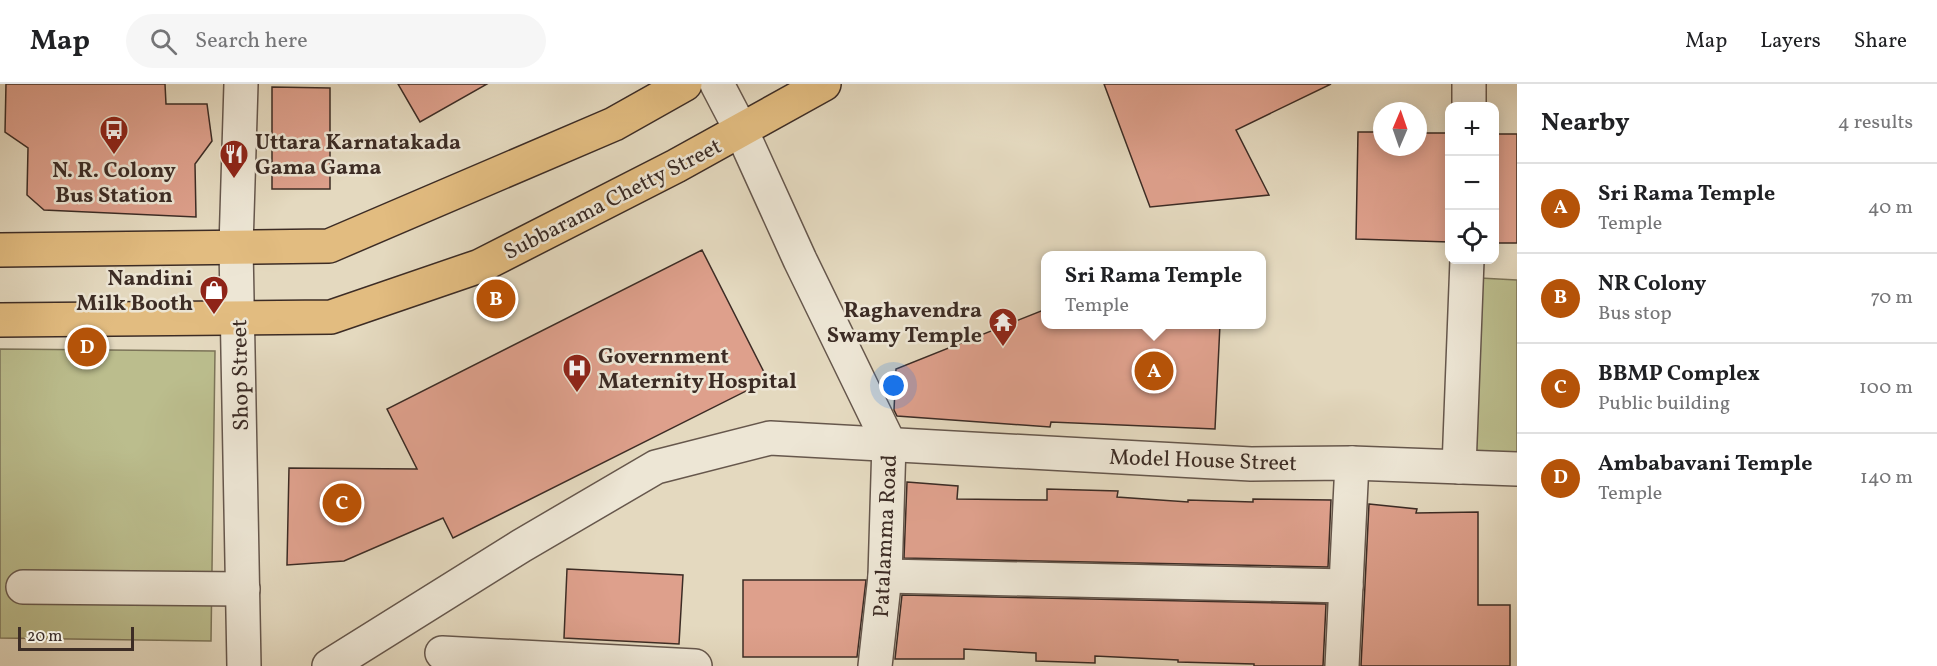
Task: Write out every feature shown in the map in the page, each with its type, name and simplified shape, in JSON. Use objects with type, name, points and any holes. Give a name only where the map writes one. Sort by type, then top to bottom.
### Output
[{"type":"main road","points":[[0,250],[329,246],[614,124],[685,84]]},
{"type":"main road","name":"Subbarama Chetty Street","points":[[0,320],[331,317],[480,266],[676,166],[824,84]]},
{"type":"street","name":"Shop Street","points":[[241,84],[236,247],[244,666]]},
{"type":"street","name":"Patalamma Road","points":[[717,84],[889,443],[885,576],[875,666]]},
{"type":"street","points":[[1469,84],[1469,102]]},
{"type":"street","points":[[1459,467],[1467,264]]},
{"type":"street","name":"Model House Street","points":[[329,666],[521,546],[656,467],[770,438],[1251,464],[1352,463],[1517,470]]},
{"type":"street","points":[[1342,666],[1352,463]]},
{"type":"street","points":[[885,576],[1346,586]]},
{"type":"street","points":[[23,587],[243,589]]},
{"type":"street","points":[[442,653],[695,666]]},
{"type":"green space","points":[[1480,278],[1517,280],[1517,454],[1473,452]]},
{"type":"green space","points":[[0,349],[215,351],[211,641],[0,638]]},
{"type":"building","name":"N. R. Colony Bus Station","points":[[6,84],[165,84],[166,104],[207,104],[212,141],[195,164],[196,217],[44,210],[27,195],[28,148],[5,132]]},
{"type":"building","points":[[398,84],[487,84],[420,122]]},
{"type":"building","points":[[1104,84],[1331,84],[1236,130],[1269,195],[1150,207]]},
{"type":"building","points":[[272,87],[330,88],[330,189],[272,189]]},
{"type":"building","points":[[1358,132],[1373,132],[1373,156],[1427,156],[1427,133],[1445,133],[1445,242],[1356,239]]},
{"type":"building","points":[[1499,134],[1517,134],[1517,243],[1499,243]]},
{"type":"building","name":"Government Maternity Hospital","points":[[702,250],[768,380],[453,538],[443,518],[344,561],[287,565],[289,468],[417,469],[387,409]]},
{"type":"building","points":[[1041,311],[1041,329],[1220,329],[1215,429],[1051,422],[1050,427],[897,416],[894,410],[896,369]]},
{"type":"building","points":[[907,482],[958,486],[957,499],[1047,500],[1047,489],[1118,491],[1117,497],[1188,502],[1188,500],[1253,502],[1253,499],[1331,500],[1328,567],[904,558]]},
{"type":"building","points":[[1369,504],[1417,509],[1416,513],[1478,512],[1478,605],[1510,605],[1510,666],[1361,666]]},
{"type":"building","points":[[567,569],[683,575],[679,644],[564,638]]},
{"type":"building","points":[[743,580],[866,580],[857,657],[743,657]]},
{"type":"building","points":[[902,595],[1326,604],[1323,666],[1254,666],[1254,664],[1178,662],[1178,660],[1095,656],[1095,663],[1036,661],[1036,653],[964,649],[964,659],[895,659]]},
{"type":"place","name":"N. R. Colony Bus Station","points":[[114,156]]},
{"type":"place","name":"Uttara Karnatakada Gama Gama","points":[[234,180]]},
{"type":"place","name":"NR Colony","points":[[496,299]]},
{"type":"place","name":"Nandini Milk Booth","points":[[214,316]]},
{"type":"place","name":"Ambabavani Temple","points":[[87,347]]},
{"type":"place","name":"Raghavendra Swamy Temple","points":[[1003,348]]},
{"type":"place","name":"Sri Rama Temple","points":[[1154,371]]},
{"type":"place","name":"Government Maternity Hospital","points":[[577,394]]},
{"type":"place","name":"BBMP Complex","points":[[342,503]]}]
